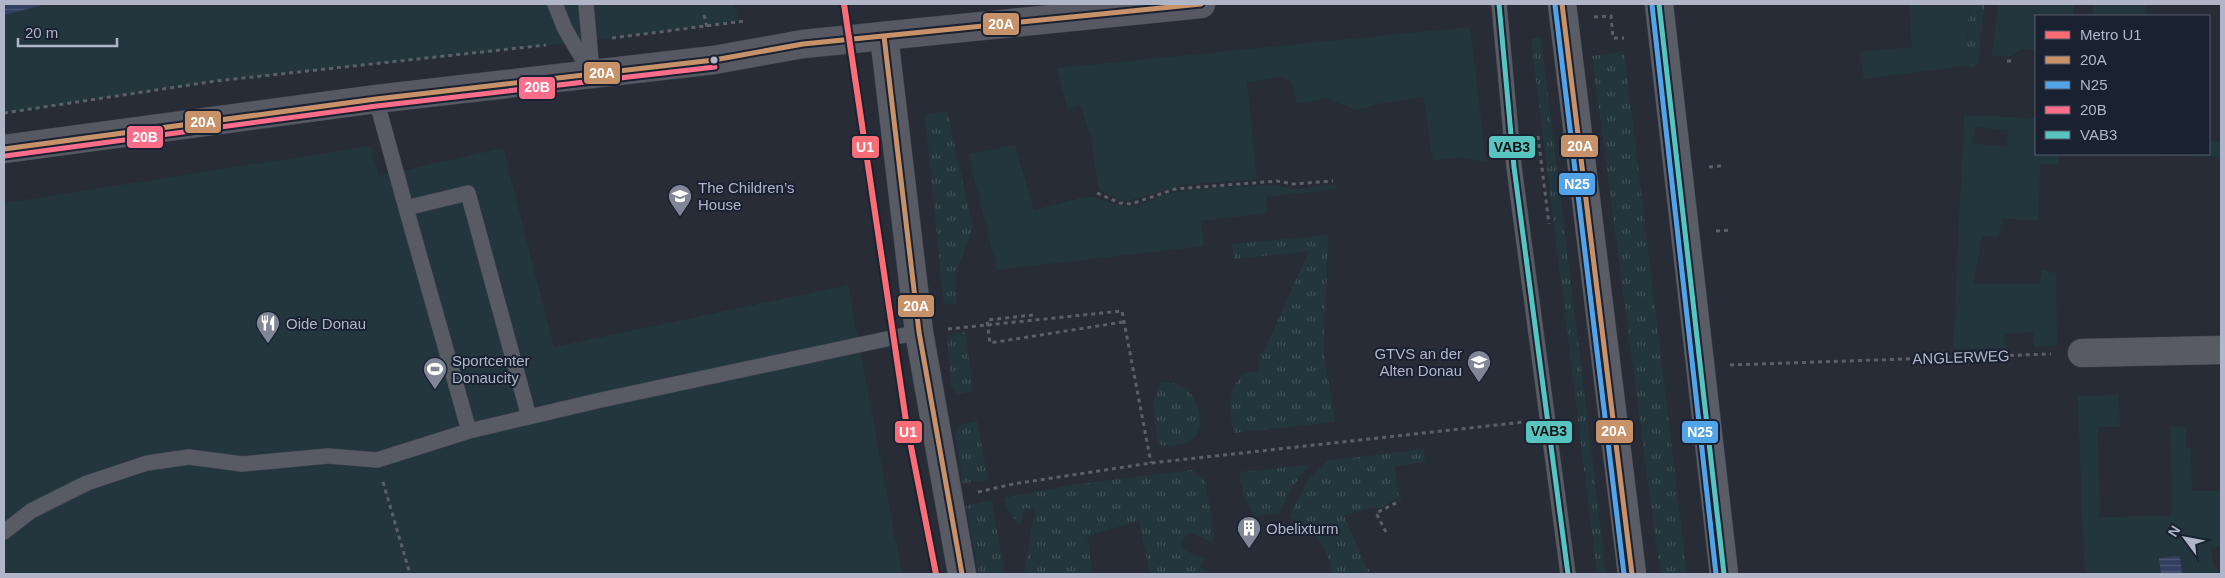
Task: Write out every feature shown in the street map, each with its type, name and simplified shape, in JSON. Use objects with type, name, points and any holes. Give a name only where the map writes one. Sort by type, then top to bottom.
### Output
[{"type":"main road","points":[[4,149],[376,99],[714,60],[803,44],[1201,4]]},
{"type":"main road","points":[[1562,4],[1632,574]]},
{"type":"main road","points":[[1659,4],[1724,574]]},
{"type":"street","points":[[884,36],[919,332],[962,574]]},
{"type":"street","points":[[2082,353],[2221,350]]},
{"type":"lane","points":[[555,4],[562,22],[592,75]]},
{"type":"lane","points":[[586,4],[591,41],[592,75]]},
{"type":"lane","points":[[1499,4],[1514,167],[1549,417],[1568,574]]},
{"type":"lane","points":[[376,99],[469,431]]},
{"type":"lane","points":[[406,208],[468,193],[529,417]]},
{"type":"lane","points":[[4,532],[31,511],[87,483],[147,463],[189,457],[242,464],[328,456],[377,460],[469,431],[919,332]]},
{"type":"path","points":[[1591,18],[1611,16],[1612,38],[1624,38]]},
{"type":"path","points":[[591,41],[739,21]]},
{"type":"path","points":[[4,113],[216,81],[573,42]]},
{"type":"path","points":[[2007,61],[2015,61]]},
{"type":"path","points":[[1707,168],[1721,166]]},
{"type":"path","points":[[1097,193],[1120,203],[1131,204],[1175,189],[1277,181],[1294,184],[1333,180]]},
{"type":"path","points":[[1714,231],[1730,230]]},
{"type":"path","points":[[919,332],[1122,311],[1151,463]]},
{"type":"path","points":[[1033,315],[987,320],[990,343],[1123,322]]},
{"type":"path","name":"ANGLERWEG","points":[[1701,370],[1745,364],[2082,353]]},
{"type":"path","points":[[948,499],[1013,484],[1151,463],[1518,420],[1527,422],[1549,417]]},
{"type":"path","points":[[377,460],[410,574]]},
{"type":"path","points":[[1386,532],[1376,513],[1400,501]]},
{"type":"green space","points":[[47,4],[734,4],[739,21],[591,41],[216,81],[4,113],[4,15]]},
{"type":"green space","points":[[1909,4],[1969,4],[1966,66],[1864,79],[1860,52],[1912,47]]},
{"type":"green space","points":[[1969,4],[1985,4],[1978,62],[1974,67],[1966,66]]},
{"type":"green space","points":[[1999,4],[2074,4],[2073,15],[2035,15],[2035,50],[2021,49],[2013,56],[1991,56]]},
{"type":"green space","points":[[2074,4],[2146,4],[2144,15],[2093,15],[2093,5]]},
{"type":"green space","points":[[1470,27],[1486,162],[1462,157],[1433,161],[1423,97],[1354,109],[1332,101],[1331,97],[1297,104],[1291,81],[1280,77],[1247,82],[1257,179],[1183,185],[1128,201],[1120,200],[1099,190],[1091,140],[1081,105],[1068,109],[1057,70],[1057,68]]},
{"type":"green space","points":[[1541,38],[1606,574],[1597,574],[1531,39]]},
{"type":"green space","points":[[1624,51],[1687,574],[1660,574],[1592,56]]},
{"type":"green space","points":[[947,111],[973,228],[954,277],[957,304],[944,304],[925,115]]},
{"type":"green space","points":[[1964,115],[2035,118],[2035,155],[2059,155],[2058,165],[2040,164],[2039,220],[2002,219],[1999,237],[1983,236],[1973,284],[2039,284],[2042,270],[2056,273],[2057,346],[2034,347],[2033,332],[2005,334],[2006,348],[1953,349]],"holes":[[[1975,127],[2008,130],[2007,147],[1973,143]]]},
{"type":"green space","points":[[2210,140],[2221,142],[2221,157],[2113,155],[2210,155]]},
{"type":"green space","points":[[1015,145],[1034,210],[1085,197],[1096,197],[1116,205],[1128,207],[1148,202],[1169,193],[1208,188],[1273,185],[1293,189],[1336,185],[1337,189],[1266,197],[1267,213],[1201,221],[1204,246],[997,270],[968,154]]},
{"type":"green space","name":"Sportcenter Donaucity","points":[[371,146],[379,176],[503,148],[554,347],[848,285],[902,574],[4,574],[4,203]]},
{"type":"green space","points":[[1328,235],[1324,352],[1335,422],[1234,433],[1230,402],[1234,388],[1242,374],[1259,371],[1258,354],[1263,353],[1309,251],[1234,259],[1232,244]]},
{"type":"green space","points":[[965,332],[974,391],[957,394],[951,386],[947,335]]},
{"type":"green space","points":[[1168,382],[1182,386],[1191,394],[1198,407],[1200,423],[1196,436],[1190,441],[1168,446],[1157,442],[1153,401],[1161,383]]},
{"type":"green space","points":[[2119,395],[2120,427],[2098,427],[2099,517],[2171,516],[2170,426],[2186,428],[2186,448],[2191,448],[2192,491],[2221,491],[2221,546],[2211,548],[2214,567],[2216,567],[2220,574],[2182,574],[2181,556],[2160,558],[2161,574],[2086,574],[2083,549],[2078,396]]},
{"type":"green space","points":[[977,421],[988,480],[963,483],[955,433],[963,424]]},
{"type":"green space","points":[[1424,449],[1425,462],[1395,466],[1399,497],[1378,509],[1372,507],[1344,515],[1367,569],[1371,569],[1368,574],[1332,574],[1327,555],[1318,540],[1305,527],[1289,517],[1308,480],[1327,461]]},
{"type":"green space","points":[[1309,465],[1292,487],[1279,514],[1254,516],[1242,489],[1240,472]]},
{"type":"green space","points":[[1192,470],[1205,481],[1215,536],[1212,542],[1190,533],[1184,536],[1181,545],[1184,550],[1204,559],[1200,567],[1208,570],[1208,574],[1150,574],[1139,521],[1087,536],[1093,574],[1024,574],[1035,509],[1024,508],[1020,526],[1009,512],[1004,498],[1072,485]]},
{"type":"green space","points":[[991,500],[1005,574],[979,574],[967,513],[966,506]]},
{"type":"water","points":[[4,4],[47,4],[4,15]]},
{"type":"water","points":[[2180,556],[2182,574],[2161,574],[2159,558]]},
{"type":"metro line","name":"U1","points":[[844,4],[906,421],[936,574]]},
{"type":"transit line","name":"20A","points":[[4,149],[376,99],[714,60],[803,44],[1201,4]]},
{"type":"transit line","name":"VAB3","points":[[1499,4],[1514,167],[1568,574]]},
{"type":"transit line","name":"20A","points":[[1562,4],[1632,574]]},
{"type":"transit line","name":"VAB3","points":[[1659,4],[1724,574]]},
{"type":"transit line","name":"N25","points":[[1555,5],[1624,574]]},
{"type":"transit line","name":"N25","points":[[1652,5],[1716,574]]},
{"type":"transit line","name":"20A","points":[[884,36],[919,332],[962,574]]},
{"type":"transit line","name":"20B","points":[[5,156],[377,106],[715,67]]},
{"type":"place","name":"The Children’s House","points":[[680,217]]},
{"type":"place","name":"Oide Donau","points":[[268,344]]},
{"type":"place","name":"GTVS an der Alten Donau","points":[[1479,383]]},
{"type":"place","name":"Sportcenter Donaucity","points":[[435,390]]},
{"type":"place","name":"Obelixturm","points":[[1249,549]]}]
